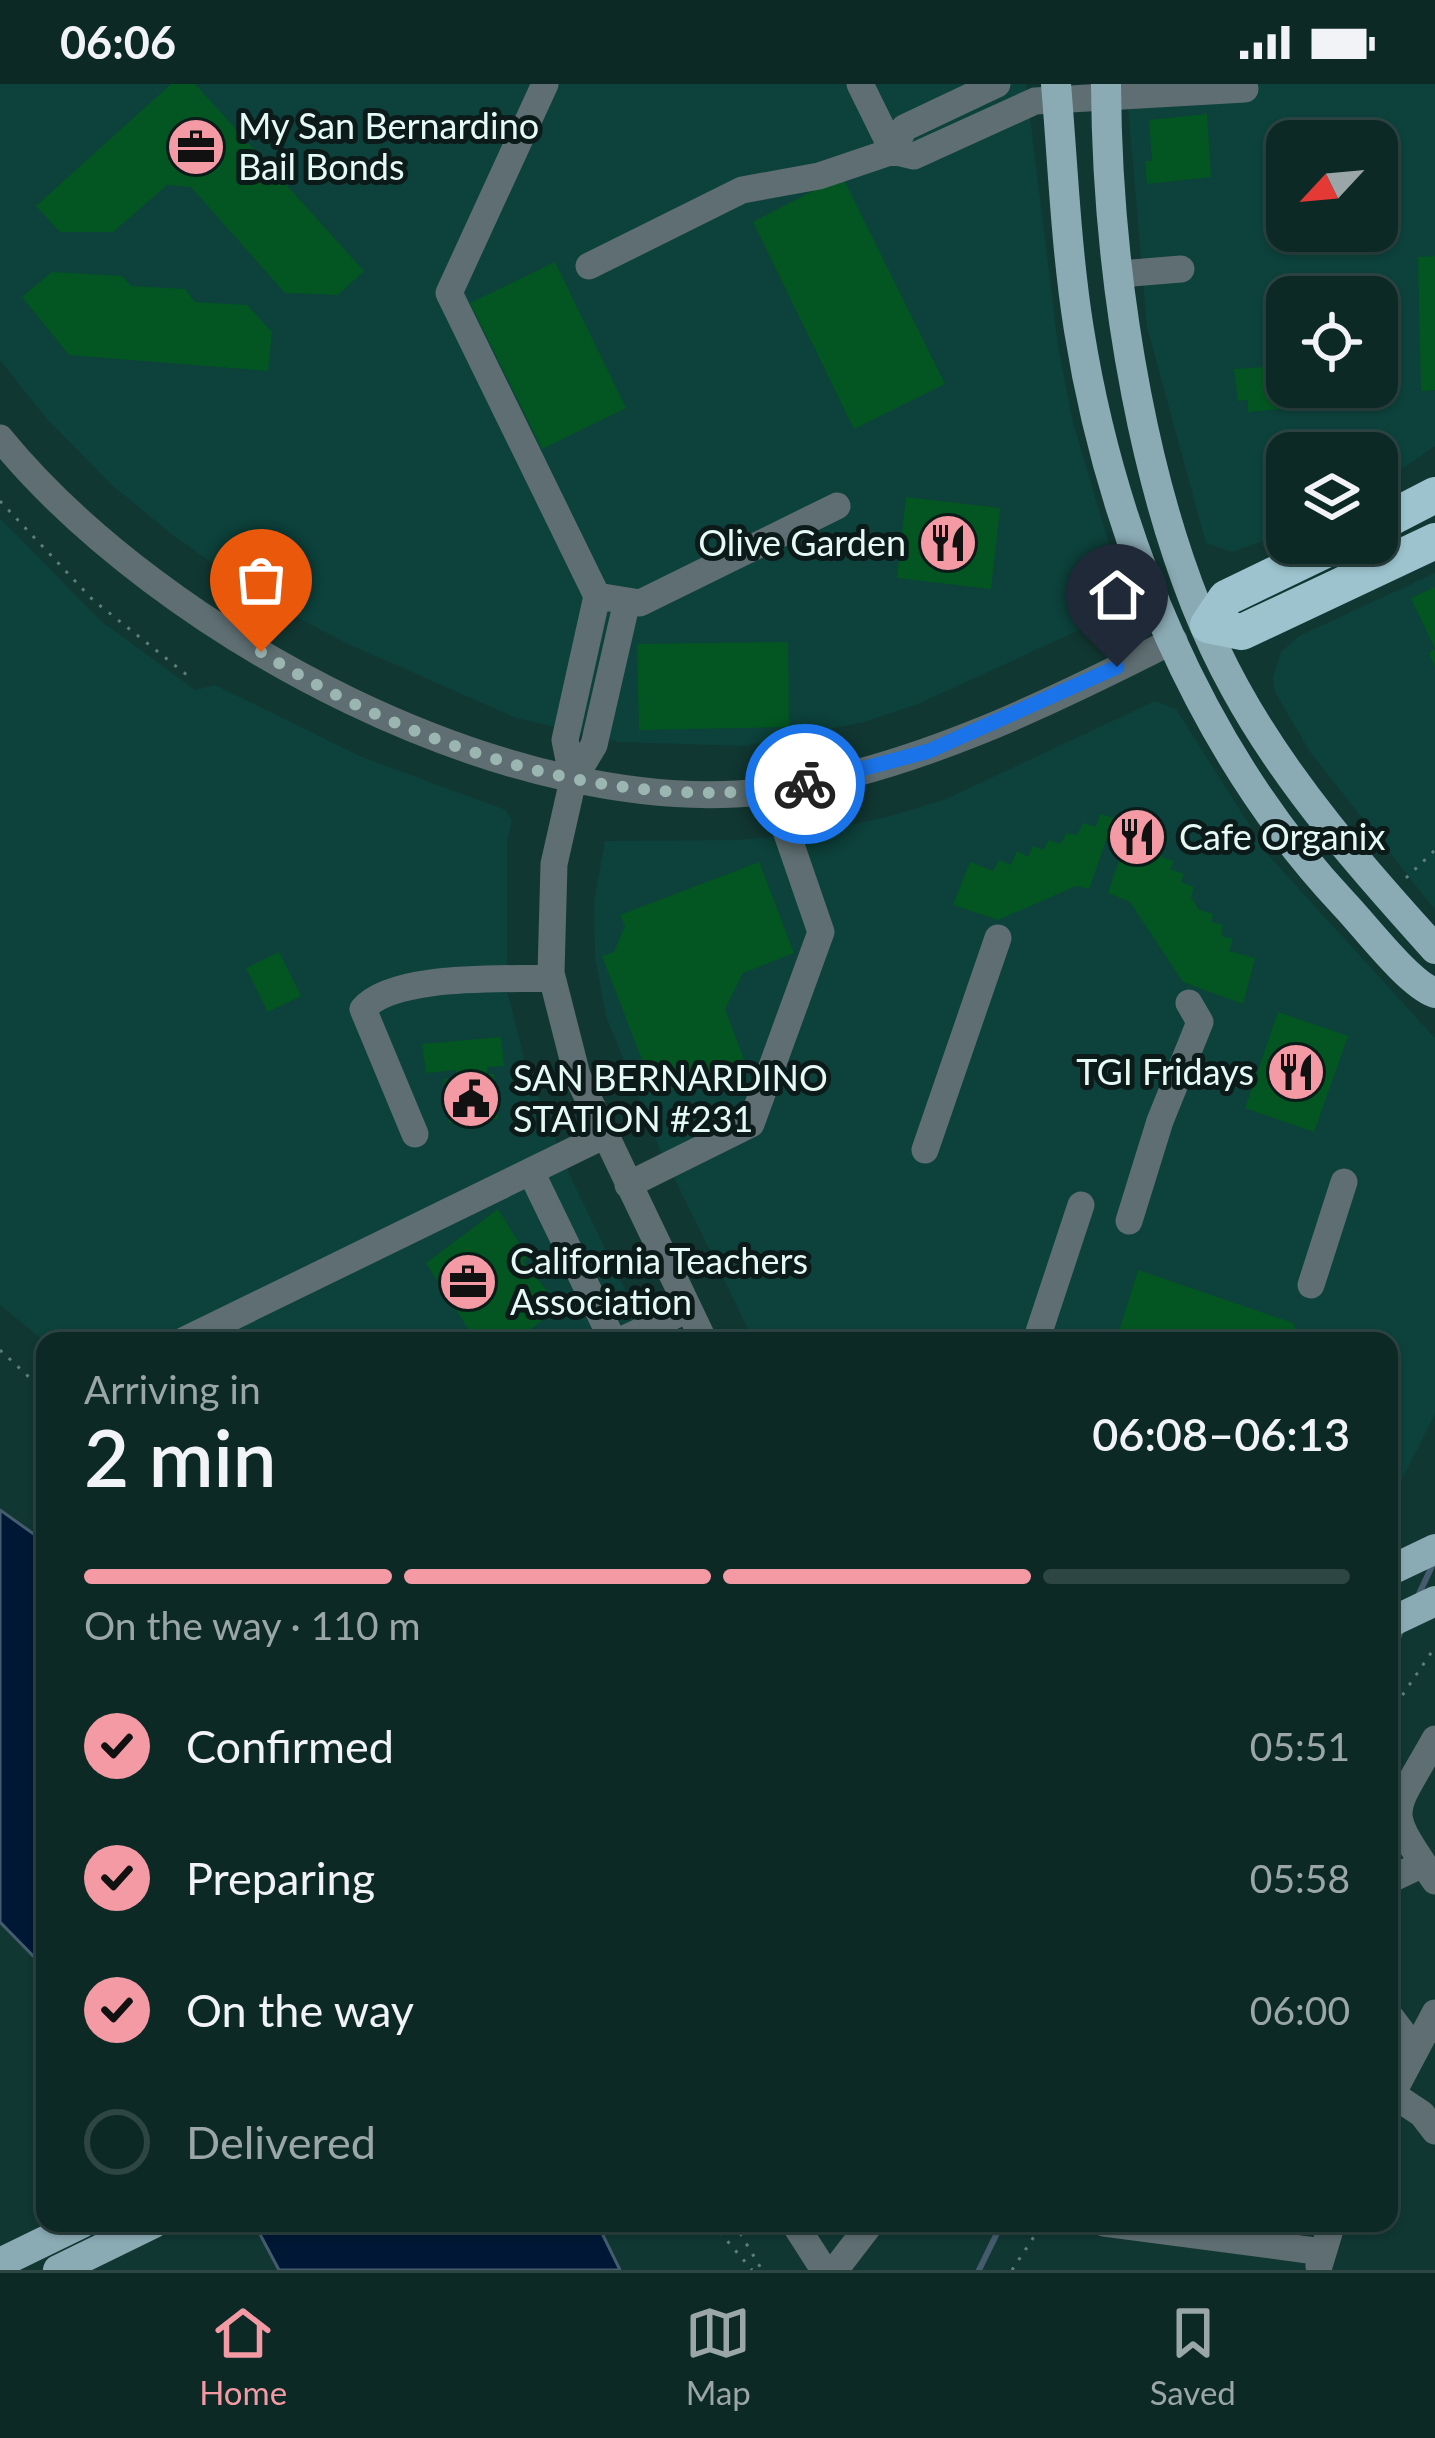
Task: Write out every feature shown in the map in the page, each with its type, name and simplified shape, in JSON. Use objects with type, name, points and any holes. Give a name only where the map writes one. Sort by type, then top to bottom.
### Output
[{"type":"highway","points":[[1398,514],[1435,495]]},
{"type":"highway","points":[[1191,633],[1242,632],[1435,541]]},
{"type":"highway","points":[[1191,633],[1226,598],[1296,564]]},
{"type":"main road","points":[[1106,89],[1120,274],[1201,698],[1284,830],[1343,902],[1435,993]]},
{"type":"main road","points":[[1057,91],[1087,373],[1136,550],[1191,633],[1233,685],[1272,750],[1366,873],[1435,949]]},
{"type":"main road","points":[[1398,1567],[1435,1549]]},
{"type":"main road","points":[[1398,1619],[1435,1601]]},
{"type":"main road","points":[[0,2263],[64,2232]]},
{"type":"main road","points":[[58,2270],[136,2232]]},
{"type":"street","points":[[545,84],[449,293],[597,596],[565,740],[573,780]]},
{"type":"street","points":[[860,84],[893,151]]},
{"type":"street","points":[[893,151],[904,128],[997,84]]},
{"type":"street","points":[[589,266],[742,190],[819,176],[893,151],[914,156],[1057,91],[1245,89]]},
{"type":"street","points":[[1120,274],[1181,268]]},
{"type":"street","points":[[0,438],[94,532],[154,580],[290,670],[440,738],[573,780],[647,790],[772,790],[845,776],[929,751],[1191,633]]},
{"type":"street","points":[[597,596],[640,603],[837,506]]},
{"type":"street","points":[[627,601],[594,745],[573,780],[552,886],[552,977],[572,1058],[699,1332]]},
{"type":"street","points":[[628,1185],[751,1124],[762,1094],[821,932],[772,790]]},
{"type":"street","points":[[925,1150],[998,938]]},
{"type":"street","points":[[415,1134],[366,1028],[363,1009],[372,999],[404,987],[552,977]]},
{"type":"street","points":[[1129,1221],[1160,1120],[1200,1022],[1189,1003]]},
{"type":"street","points":[[202,1332],[605,1135]]},
{"type":"street","points":[[532,1174],[611,1332]]},
{"type":"street","points":[[1311,1285],[1344,1182]]},
{"type":"street","points":[[1039,1332],[1082,1204]]},
{"type":"street","points":[[637,1332],[688,1310]]},
{"type":"street","points":[[1398,1805],[1435,1739]]},
{"type":"street","points":[[1398,1826],[1429,1872],[1398,1878]]},
{"type":"street","points":[[1398,2019],[1427,2033],[1398,2083]]},
{"type":"street","points":[[1398,2101],[1423,2114],[1435,2131]]},
{"type":"street","points":[[800,2232],[824,2270]]},
{"type":"street","points":[[835,2270],[864,2232]]},
{"type":"street","points":[[1155,2232],[1320,2261],[1329,2232]]},
{"type":"path","points":[[0,501],[93,600],[188,675]]},
{"type":"path","points":[[1405,879],[1435,850]]},
{"type":"path","points":[[0,1350],[36,1384]]},
{"type":"path","points":[[1398,1702],[1435,1647]]},
{"type":"path","points":[[720,2232],[752,2270]]},
{"type":"path","points":[[739,2232],[762,2270]]},
{"type":"path","points":[[1012,2270],[1037,2232]]},
{"type":"shaded area","points":[[0,84],[1026,84],[1058,345],[1072,419],[1126,601],[1121,611],[918,704],[864,722],[746,746],[619,742],[516,718],[348,644],[266,601],[174,536],[113,486],[46,418],[0,360]]},
{"type":"shaded area","points":[[1126,84],[1435,84],[1435,446],[1398,472],[1398,432],[1266,432],[1266,540],[1232,552],[1206,543],[1147,327]]},
{"type":"shaded area","points":[[0,518],[101,621],[195,690],[215,685],[362,757],[506,810],[512,821],[507,842],[507,990],[525,1062],[571,1178],[646,1332],[36,1335],[0,1305]]},
{"type":"shaded area","points":[[1435,573],[1435,910],[1310,752],[1275,692],[1273,678],[1281,652],[1299,636]]},
{"type":"shaded area","points":[[1155,701],[1176,709],[1269,856],[1435,1038],[1435,1414],[1398,1487],[1398,1332],[750,1332],[658,1145],[606,1016],[595,957],[594,902],[605,841],[741,840],[818,832],[946,799]]},
{"type":"shaded area","points":[[0,1510],[36,1536],[36,1959],[0,1922]]},
{"type":"shaded area","points":[[259,2232],[601,2232],[620,2270],[279,2270]]},
{"type":"building","points":[[171,84],[195,84],[364,271],[338,295],[285,293],[191,187],[167,185],[113,232],[60,232],[36,206]]},
{"type":"building","points":[[1207,114],[1211,177],[1147,184],[1145,161],[1152,161],[1149,120]]},
{"type":"building","points":[[842,176],[945,384],[854,429],[753,222]]},
{"type":"building","points":[[1435,256],[1435,390],[1421,391],[1418,257]]},
{"type":"building","points":[[555,262],[626,408],[542,449],[470,303]]},
{"type":"building","points":[[52,272],[122,276],[131,286],[185,289],[195,302],[247,305],[272,332],[268,371],[69,355],[22,297]]},
{"type":"building","points":[[1266,367],[1266,408],[1291,408],[1248,412],[1248,400],[1238,401],[1234,369]]},
{"type":"building","name":"Olive Garden","points":[[906,497],[1000,508],[991,589],[897,578]]},
{"type":"building","points":[[1435,587],[1435,649],[1411,598]]},
{"type":"building","points":[[788,642],[789,727],[639,730],[637,644]]},
{"type":"building","points":[[1100,814],[1114,818],[1089,889],[1076,886],[998,920],[953,905],[970,862],[993,871],[999,860],[1011,865],[1017,851],[1028,857],[1033,846],[1043,850],[1049,840],[1060,844],[1067,833],[1077,835],[1083,823],[1096,827]]},
{"type":"building","points":[[1130,828],[1154,836],[1151,845],[1164,848],[1161,857],[1174,861],[1170,869],[1184,874],[1181,882],[1194,887],[1191,897],[1199,910],[1213,914],[1211,922],[1223,925],[1221,936],[1233,939],[1229,951],[1255,958],[1243,1004],[1183,982],[1130,902],[1108,893]]},
{"type":"building","points":[[759,862],[794,953],[743,973],[725,1009],[745,1062],[656,1096],[602,956],[614,952],[625,926],[620,915]]},
{"type":"building","points":[[279,952],[301,996],[268,1012],[246,968]]},
{"type":"building","name":"TGI Fridays","points":[[1278,1012],[1348,1036],[1314,1132],[1245,1108]]},
{"type":"building","name":"SAN BERNARDINO STATION #231","points":[[501,1037],[504,1066],[487,1067],[487,1074],[494,1074],[498,1119],[449,1123],[444,1079],[457,1078],[456,1070],[426,1073],[422,1044]]},
{"type":"building","points":[[498,1209],[528,1257],[523,1261],[560,1307],[527,1332],[470,1332],[426,1263]]},
{"type":"building","points":[[1138,1270],[1293,1323],[1297,1332],[1119,1332]]},
{"type":"waterway","points":[[1418,1596],[1433,1564]]},
{"type":"waterway","points":[[1398,1638],[1402,1629]]},
{"type":"waterway","points":[[979,2270],[998,2232]]},
{"type":"way so far","points":[[261,652],[364,707],[440,738],[573,780],[698,792],[805,784]]},
{"type":"place","name":"My San Bernardino Bail Bonds","points":[[196,147]]},
{"type":"place","name":"Olive Garden","points":[[948,543]]},
{"type":"place","name":"Cafe Organix","points":[[1137,837]]},
{"type":"place","name":"TGI Fridays","points":[[1296,1072]]},
{"type":"place","name":"SAN BERNARDINO STATION #231","points":[[471,1099]]},
{"type":"place","name":"California Teachers Association","points":[[468,1282]]},
{"type":"route","points":[[805,784],[929,751],[1117,667]]}]
